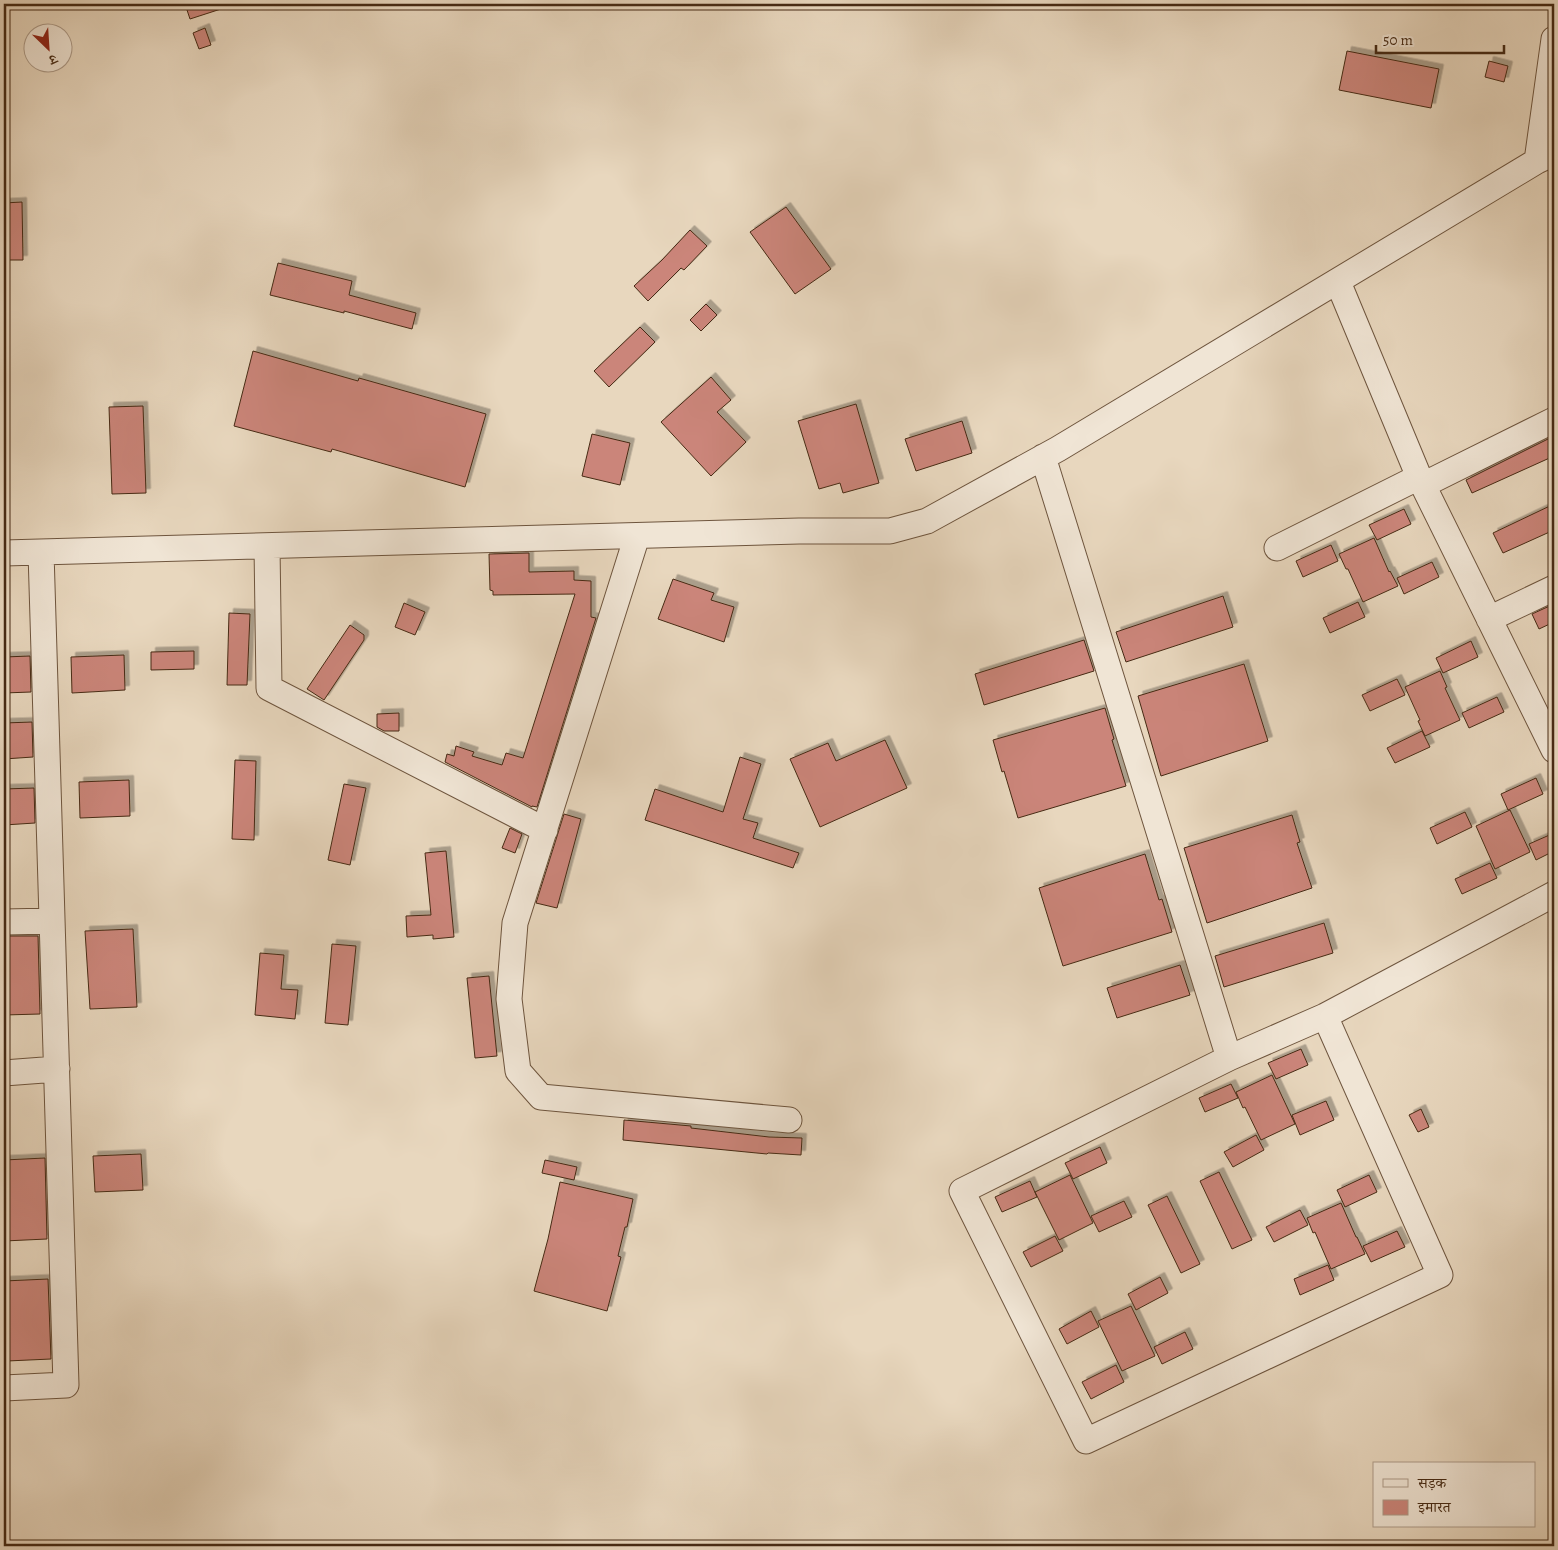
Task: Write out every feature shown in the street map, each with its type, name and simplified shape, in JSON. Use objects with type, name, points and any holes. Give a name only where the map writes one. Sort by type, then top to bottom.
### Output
[{"type":"street","points":[[4,553],[799,531],[890,531],[927,521],[1043,457],[1545,157],[1554,39]]},
{"type":"street","points":[[1338,282],[1421,481],[1554,750]]},
{"type":"street","points":[[1277,548],[1554,420]]},
{"type":"street","points":[[1043,457],[1229,1058]]},
{"type":"street","points":[[637,536],[515,923],[509,998],[518,1071],[541,1097],[789,1120]]},
{"type":"street","points":[[267,546],[269,688],[545,830]]},
{"type":"street","points":[[4,1388],[66,1385],[41,552]]},
{"type":"street","points":[[1489,619],[1554,588]]},
{"type":"street","points":[[1325,1016],[1440,1275],[1086,1441],[962,1191],[1229,1058],[1325,1016],[1554,894]]},
{"type":"street","points":[[4,922],[52,921]]},
{"type":"street","points":[[4,1073],[57,1069]]},
{"type":"building","points":[[185,4],[227,4],[227,7],[190,19]]},
{"type":"building","points":[[205,28],[211,45],[199,49],[193,33]]},
{"type":"building","points":[[1347,51],[1439,69],[1431,108],[1339,90]]},
{"type":"building","points":[[1489,61],[1508,66],[1504,82],[1485,77]]},
{"type":"building","points":[[22,202],[23,260],[4,260],[4,203]]},
{"type":"building","points":[[786,207],[831,269],[795,294],[750,232]]},
{"type":"building","points":[[690,230],[707,246],[684,270],[681,268],[648,301],[634,286]]},
{"type":"building","points":[[278,263],[352,281],[349,295],[416,313],[412,329],[344,311],[344,313],[270,295]]},
{"type":"building","points":[[706,304],[717,315],[701,331],[690,320]]},
{"type":"building","points":[[640,327],[655,342],[609,387],[594,371]]},
{"type":"building","points":[[253,351],[358,381],[359,378],[486,414],[465,487],[332,449],[331,452],[234,426]]},
{"type":"building","points":[[711,377],[731,400],[717,412],[746,442],[711,476],[661,422]]},
{"type":"building","points":[[856,404],[879,483],[843,493],[840,483],[819,489],[798,421]]},
{"type":"building","points":[[143,406],[146,493],[112,494],[109,407]]},
{"type":"building","points":[[962,421],[972,453],[916,471],[905,439]]},
{"type":"building","points":[[592,434],[630,443],[620,485],[582,476]]},
{"type":"building","points":[[1554,436],[1554,456],[1472,493],[1466,480]]},
{"type":"building","points":[[1554,504],[1554,530],[1503,553],[1493,533]]},
{"type":"building","points":[[1404,509],[1411,524],[1377,540],[1369,525]]},
{"type":"building","points":[[1374,538],[1389,572],[1398,586],[1363,602],[1339,554]]},
{"type":"building","points":[[1331,545],[1338,561],[1303,577],[1296,561]]},
{"type":"building","points":[[529,553],[529,572],[574,571],[574,580],[591,581],[591,617],[596,618],[537,807],[532,807],[445,762],[447,754],[454,756],[456,746],[474,752],[472,756],[502,765],[506,753],[523,758],[575,594],[493,595],[493,591],[490,590],[489,554]]},
{"type":"building","points":[[1432,562],[1439,577],[1404,594],[1397,578]]},
{"type":"building","points":[[673,579],[714,593],[711,600],[734,607],[724,642],[658,619]]},
{"type":"building","points":[[1223,596],[1233,627],[1126,662],[1116,632]]},
{"type":"building","points":[[1358,602],[1365,617],[1330,633],[1323,618]]},
{"type":"building","points":[[404,603],[425,612],[415,635],[395,627]]},
{"type":"building","points":[[1554,604],[1554,622],[1539,629],[1532,614]]},
{"type":"building","points":[[229,613],[250,614],[247,685],[227,685]]},
{"type":"building","points":[[350,625],[364,635],[364,640],[324,700],[307,689]]},
{"type":"building","points":[[1084,640],[1094,671],[984,705],[975,674]]},
{"type":"building","points":[[1471,641],[1478,657],[1443,673],[1436,658]]},
{"type":"building","points":[[194,651],[194,669],[151,670],[151,652]]},
{"type":"building","points":[[124,655],[125,690],[72,693],[71,657]]},
{"type":"building","points":[[30,656],[31,692],[4,693],[4,657]]},
{"type":"building","points":[[1244,664],[1268,741],[1161,776],[1138,696]]},
{"type":"building","points":[[1440,671],[1447,687],[1445,688],[1460,720],[1425,736],[1405,687]]},
{"type":"building","points":[[1397,679],[1405,695],[1370,711],[1362,695]]},
{"type":"building","points":[[1497,697],[1504,712],[1469,728],[1462,713]]},
{"type":"building","points":[[1105,708],[1114,739],[1112,740],[1126,786],[1018,818],[993,740]]},
{"type":"building","points":[[399,713],[399,731],[384,731],[377,727],[377,714]]},
{"type":"building","points":[[32,722],[33,757],[4,759],[4,723]]},
{"type":"building","points":[[1422,731],[1430,747],[1395,763],[1387,748]]},
{"type":"building","points":[[885,740],[907,788],[820,827],[790,759],[828,743],[836,761]]},
{"type":"building","points":[[740,757],[761,764],[743,819],[758,823],[753,838],[799,853],[793,868],[645,820],[655,789],[723,812]]},
{"type":"building","points":[[235,760],[256,761],[254,840],[232,839]]},
{"type":"building","points":[[1536,778],[1543,794],[1508,810],[1501,794]]},
{"type":"building","points":[[129,780],[130,816],[80,818],[79,782]]},
{"type":"building","points":[[344,784],[366,788],[350,865],[328,860]]},
{"type":"building","points":[[34,788],[35,823],[4,825],[4,789]]},
{"type":"building","points":[[1510,810],[1530,852],[1495,869],[1476,826]]},
{"type":"building","points":[[1465,812],[1472,827],[1437,844],[1430,828]]},
{"type":"building","points":[[564,814],[581,819],[557,908],[536,903]]},
{"type":"building","points":[[1292,815],[1300,842],[1297,843],[1312,888],[1207,923],[1184,848]]},
{"type":"building","points":[[510,828],[522,834],[515,853],[502,848]]},
{"type":"building","points":[[1554,833],[1554,851],[1536,860],[1529,844]]},
{"type":"building","points":[[446,851],[454,937],[433,939],[433,935],[407,937],[406,916],[431,915],[425,853]]},
{"type":"building","points":[[1145,854],[1159,900],[1162,899],[1172,932],[1063,966],[1039,888]]},
{"type":"building","points":[[1490,863],[1497,878],[1462,894],[1455,879]]},
{"type":"building","points":[[1324,923],[1333,953],[1224,987],[1215,956]]},
{"type":"building","points":[[133,929],[137,1007],[90,1009],[85,931]]},
{"type":"building","points":[[4,936],[38,936],[40,1014],[4,1015]]},
{"type":"building","points":[[332,944],[356,946],[348,1025],[325,1023]]},
{"type":"building","points":[[260,953],[284,955],[281,989],[298,990],[295,1019],[255,1015]]},
{"type":"building","points":[[1180,965],[1190,995],[1117,1018],[1107,988]]},
{"type":"building","points":[[489,976],[497,1056],[475,1058],[467,978]]},
{"type":"building","points":[[1301,1049],[1308,1065],[1276,1079],[1268,1063]]},
{"type":"building","points":[[1272,1075],[1295,1124],[1261,1140],[1236,1092]]},
{"type":"building","points":[[1231,1084],[1238,1098],[1205,1112],[1199,1098]]},
{"type":"building","points":[[1326,1101],[1334,1120],[1300,1135],[1292,1115]]},
{"type":"building","points":[[1421,1109],[1429,1127],[1418,1132],[1409,1115]]},
{"type":"building","points":[[624,1120],[691,1126],[691,1128],[769,1137],[802,1138],[801,1155],[767,1154],[623,1140]]},
{"type":"building","points":[[1256,1135],[1264,1150],[1233,1167],[1224,1152]]},
{"type":"building","points":[[1100,1147],[1107,1163],[1073,1179],[1065,1163]]},
{"type":"building","points":[[141,1154],[143,1190],[95,1192],[93,1156]]},
{"type":"building","points":[[45,1158],[47,1239],[4,1241],[4,1160]]},
{"type":"building","points":[[545,1160],[577,1167],[574,1180],[542,1173]]},
{"type":"building","points":[[1219,1172],[1252,1240],[1232,1249],[1200,1181]]},
{"type":"building","points":[[1070,1175],[1093,1223],[1059,1240],[1035,1192]]},
{"type":"building","points":[[1369,1175],[1377,1192],[1345,1207],[1337,1190]]},
{"type":"building","points":[[1030,1181],[1037,1197],[1002,1212],[995,1197]]},
{"type":"building","points":[[560,1182],[633,1199],[618,1256],[621,1257],[607,1311],[534,1291],[548,1239]]},
{"type":"building","points":[[1167,1196],[1200,1264],[1181,1273],[1148,1205]]},
{"type":"building","points":[[1124,1201],[1132,1217],[1099,1232],[1091,1216]]},
{"type":"building","points":[[1341,1203],[1365,1254],[1331,1269],[1307,1218]]},
{"type":"building","points":[[1300,1210],[1308,1225],[1274,1242],[1266,1227]]},
{"type":"building","points":[[1397,1231],[1405,1247],[1371,1262],[1363,1246]]},
{"type":"building","points":[[1055,1236],[1063,1251],[1031,1267],[1023,1252]]},
{"type":"building","points":[[1328,1265],[1334,1280],[1300,1295],[1294,1279]]},
{"type":"building","points":[[1160,1277],[1168,1293],[1136,1310],[1128,1294]]},
{"type":"building","points":[[48,1279],[51,1359],[7,1361],[4,1281]]},
{"type":"building","points":[[1131,1306],[1155,1356],[1122,1371],[1098,1321]]},
{"type":"building","points":[[1091,1311],[1099,1327],[1067,1344],[1059,1329]]},
{"type":"building","points":[[1185,1332],[1193,1349],[1162,1364],[1154,1347]]},
{"type":"building","points":[[1116,1365],[1124,1382],[1091,1399],[1082,1382]]}]
